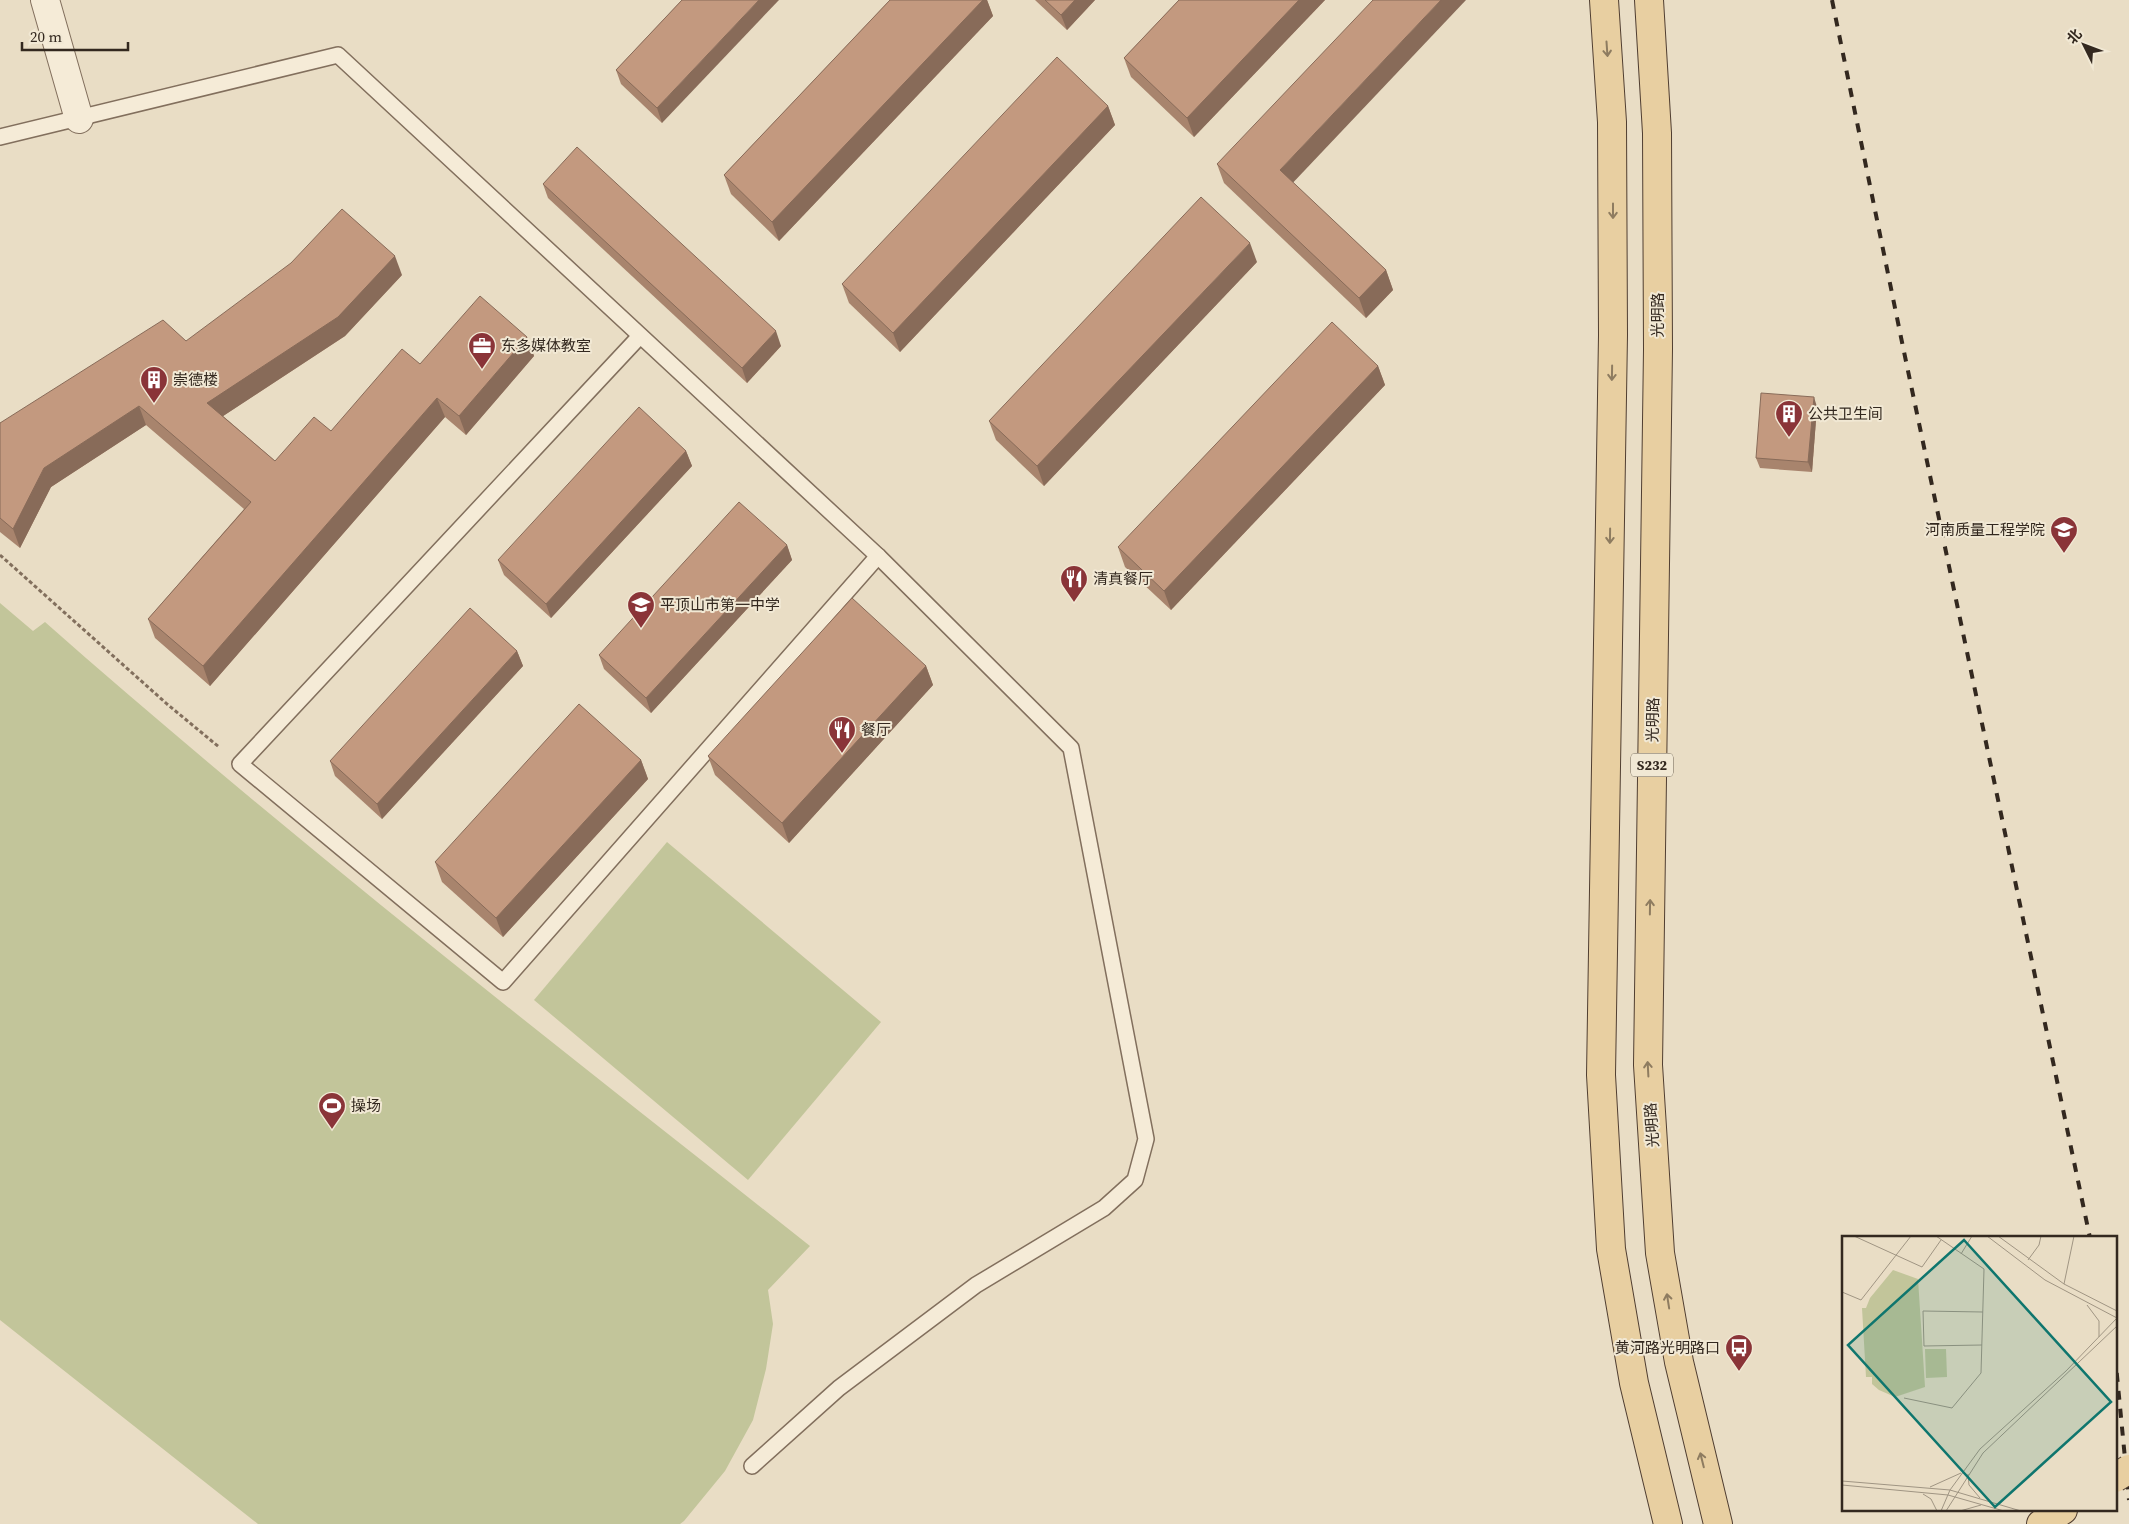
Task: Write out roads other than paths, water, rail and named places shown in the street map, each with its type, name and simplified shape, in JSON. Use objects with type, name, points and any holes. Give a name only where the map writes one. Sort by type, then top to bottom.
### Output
[{"type":"main road","points":[[1604,0],[1612,122],[1613,336],[1601,1075],[1611,1249],[1634,1383],[1665,1520]]},
{"type":"main road","name":"光明路","points":[[1649,0],[1657,132],[1658,349],[1648,1066],[1660,1253],[1679,1362],[1718,1524]]},
{"type":"main road","points":[[2116,1477],[2129,1469]]},
{"type":"main road","points":[[1711,1498],[1738,1524]]},
{"type":"main road","points":[[2041,1524],[2060,1512]]},
{"type":"street","points":[[45,0],[79,119]]},
{"type":"lane","points":[[0,137],[338,54],[878,556],[1071,748],[1146,1139],[1135,1180],[1104,1208],[976,1285],[839,1388],[752,1466]]},
{"type":"lane","points":[[640,336],[240,764],[503,982],[878,556]]},
{"type":"railway","points":[[1832,0],[2090,1236]]},
{"type":"railway","points":[[2116,1365],[2129,1500]]},
{"type":"place","name":"东多媒体教室","points":[[482,370]]},
{"type":"place","name":"崇德楼","points":[[154,404]]},
{"type":"place","name":"公共卫生间","points":[[1789,438]]},
{"type":"place","name":"河南质量工程学院","points":[[2064,554]]},
{"type":"place","name":"清真餐厅","points":[[1074,603]]},
{"type":"place","name":"平顶山市第一中学","points":[[641,629]]},
{"type":"place","name":"餐厅","points":[[842,754]]},
{"type":"place","name":"操场","points":[[332,1130]]},
{"type":"place","name":"黄河路光明路口","points":[[1739,1372]]}]
